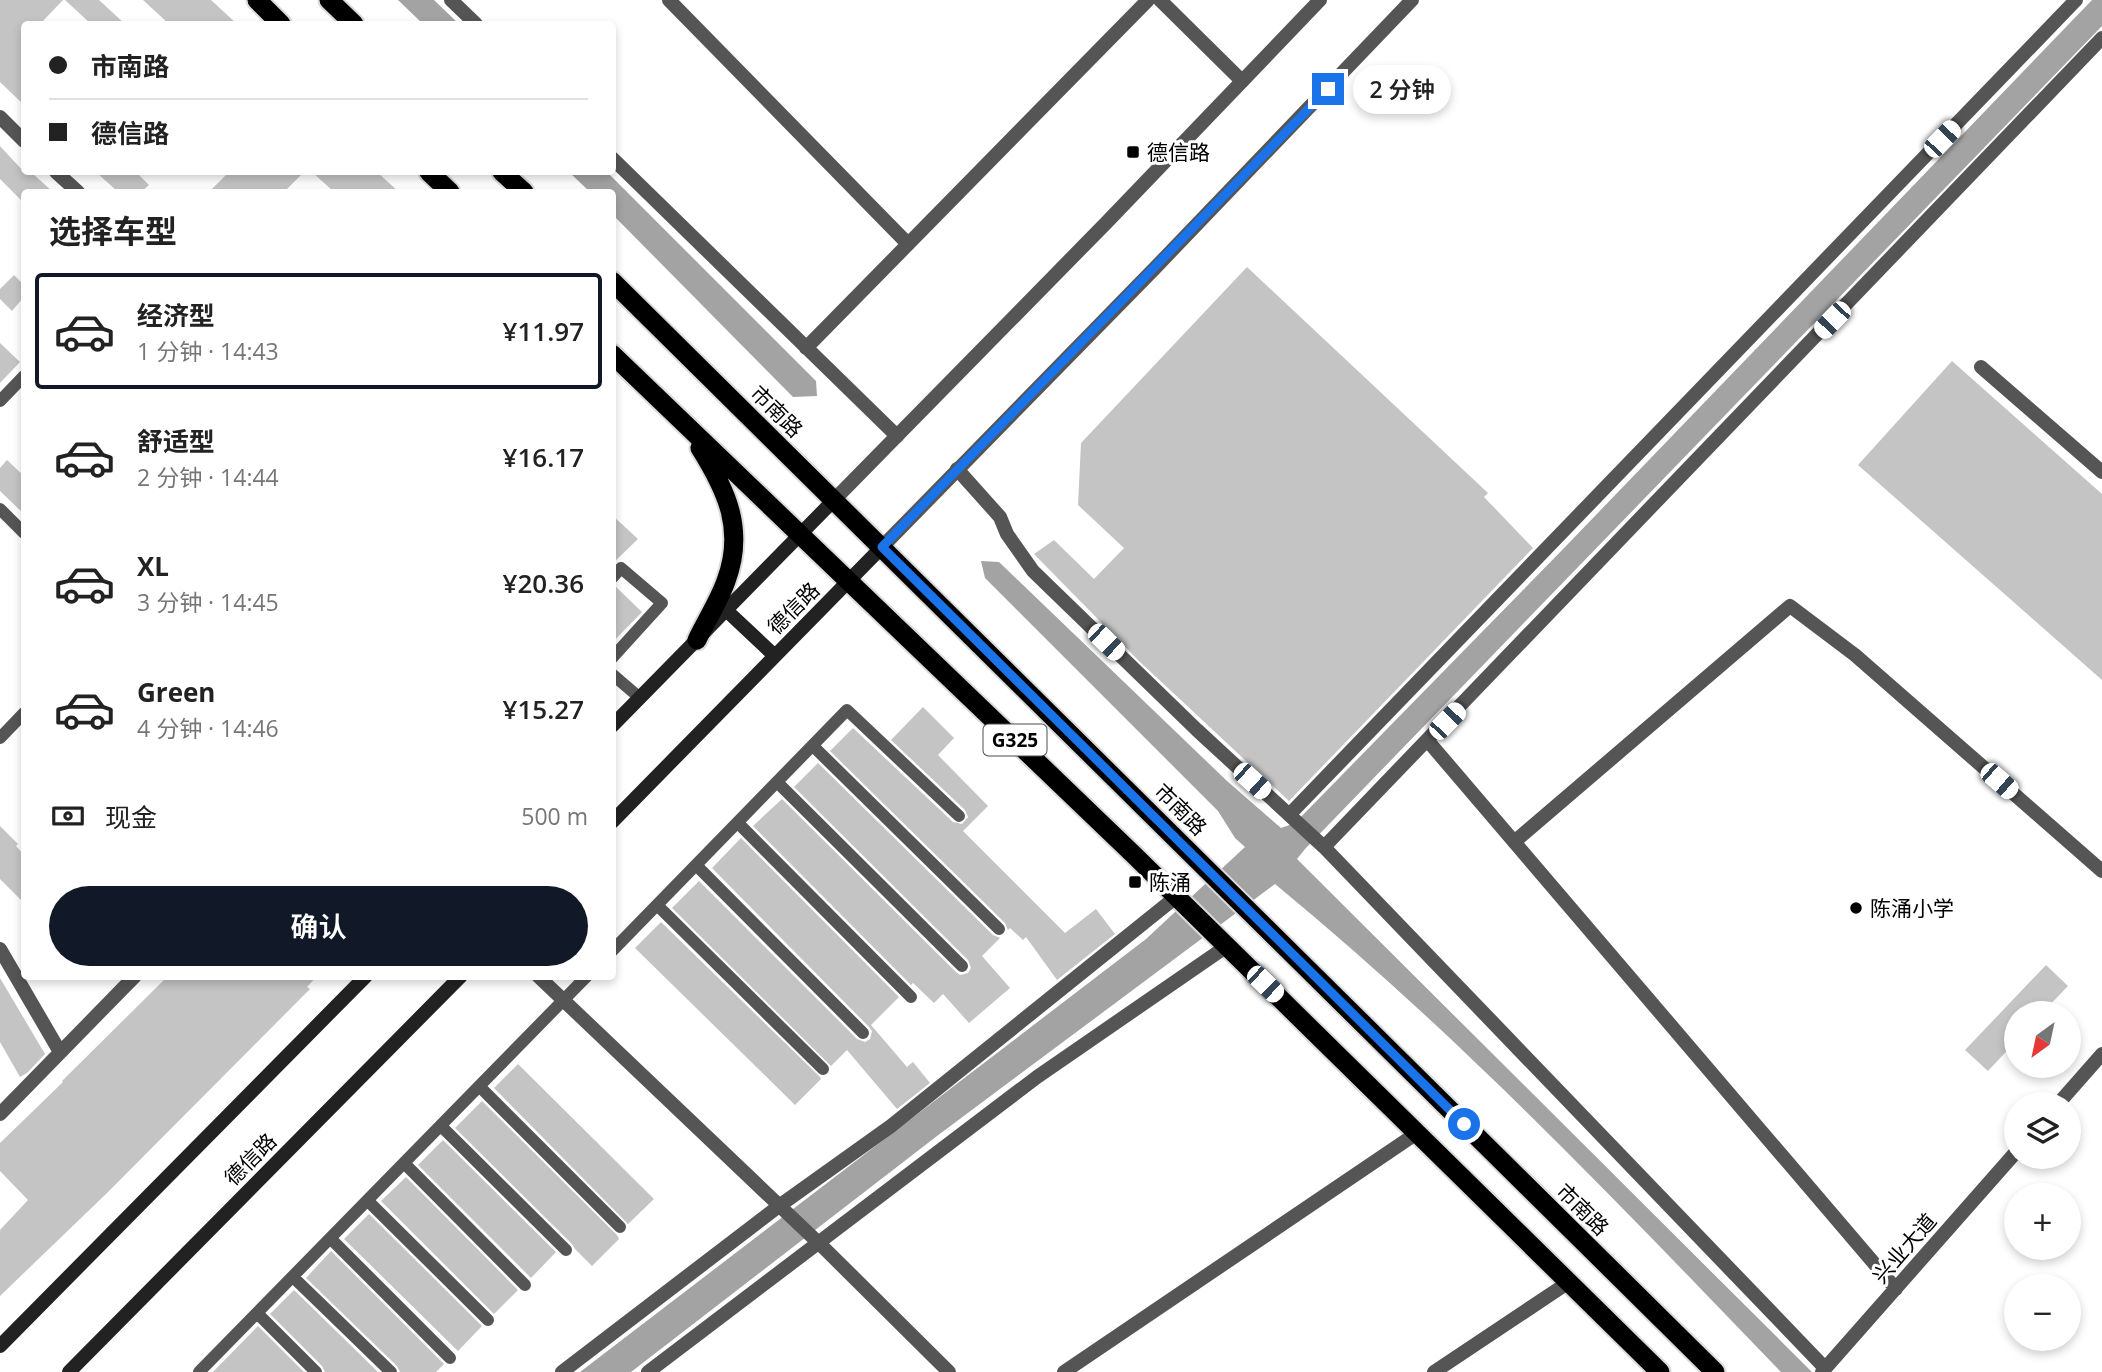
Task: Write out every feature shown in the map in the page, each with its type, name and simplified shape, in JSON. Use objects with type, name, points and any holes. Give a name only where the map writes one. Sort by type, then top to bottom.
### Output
[{"type":"highway","points":[[257,0],[278,21]]},
{"type":"highway","points":[[329,0],[351,21]]},
{"type":"highway","points":[[432,175],[447,189]]},
{"type":"highway","points":[[505,175],[521,189]]},
{"type":"highway","name":"市南路","points":[[616,285],[1716,1372]]},
{"type":"highway","name":"G325","points":[[616,358],[1224,943],[1661,1372]]},
{"type":"highway","points":[[685,423],[720,480],[732,516],[735,540],[726,581],[696,640]]},
{"type":"main road","points":[[616,722],[834,500]]},
{"type":"main road","name":"德信路","points":[[616,818],[882,547]]},
{"type":"main road","points":[[726,610],[775,656]]},
{"type":"main road","points":[[0,1346],[362,980]]},
{"type":"main road","name":"德信路","points":[[69,1372],[457,980]]},
{"type":"street","points":[[451,0],[473,21]]},
{"type":"street","points":[[669,0],[908,244]]},
{"type":"street","points":[[806,348],[1148,0]]},
{"type":"street","points":[[1160,0],[1242,81]]},
{"type":"street","points":[[834,500],[1320,0]]},
{"type":"street","name":"德信路","points":[[882,547],[1412,0]]},
{"type":"street","points":[[1292,817],[2076,0]]},
{"type":"street","points":[[1320,844],[1428,741],[2102,38]]},
{"type":"street","points":[[0,117],[21,138]]},
{"type":"street","points":[[616,162],[897,436]]},
{"type":"street","points":[[60,175],[75,189]]},
{"type":"street","points":[[1981,367],[2102,472]]},
{"type":"street","points":[[957,470],[1000,517],[1006,534],[1033,571],[1196,730],[1320,844],[1824,1370]]},
{"type":"street","points":[[1514,842],[1790,606],[1856,655],[2102,871]]},
{"type":"street","points":[[1428,741],[1896,1289]]},
{"type":"street","points":[[562,1372],[891,1126],[1178,899]]},
{"type":"street","points":[[648,1372],[815,1240],[1224,943]]},
{"type":"street","points":[[0,949],[60,1052]]},
{"type":"street","points":[[0,1114],[131,980]]},
{"type":"street","points":[[542,980],[782,1208],[949,1372]]},
{"type":"street","points":[[2069,1092],[2102,1054]]},
{"type":"street","points":[[1064,1372],[1417,1133]]},
{"type":"street","name":"兴业大道","points":[[1824,1370],[2004,1166]]},
{"type":"street","points":[[1434,1372],[1569,1282]]},
{"type":"lane","points":[[0,401],[21,379]]},
{"type":"lane","points":[[0,509],[21,530]]},
{"type":"lane","points":[[616,574],[621,568],[662,603],[616,655]]},
{"type":"lane","points":[[616,677],[640,698]]},
{"type":"lane","points":[[616,947],[847,710],[959,816]]},
{"type":"lane","points":[[0,738],[21,716]]},
{"type":"lane","points":[[813,746],[999,929]]},
{"type":"lane","points":[[777,782],[962,966]]},
{"type":"lane","points":[[738,822],[911,997]]},
{"type":"lane","points":[[696,865],[863,1033]]},
{"type":"lane","points":[[657,905],[823,1069]]},
{"type":"lane","points":[[199,1372],[583,980]]},
{"type":"lane","points":[[480,1087],[620,1227]]},
{"type":"lane","points":[[441,1126],[566,1250]]},
{"type":"lane","points":[[405,1164],[525,1285]]},
{"type":"lane","points":[[368,1201],[488,1320]]},
{"type":"lane","points":[[331,1239],[450,1358]]},
{"type":"lane","points":[[293,1278],[391,1372]]},
{"type":"lane","points":[[258,1314],[316,1372]]},
{"type":"shaded area","points":[[398,0],[434,0],[456,21],[420,21]]},
{"type":"shaded area","points":[[2092,0],[2102,0],[2102,26],[1297,859],[1812,1372],[1781,1372],[1472,1059],[1408,999],[1275,884],[937,1136],[631,1372],[580,1372],[1146,939],[1245,847],[1235,838],[1218,811],[985,578],[981,561],[999,562],[1227,781],[1281,828],[1295,823]]},
{"type":"shaded area","points":[[572,175],[610,175],[816,381],[817,396],[793,397],[616,218],[616,189],[587,189]]},
{"type":"building","points":[[0,0],[63,0],[43,21],[21,21],[21,102],[0,82]]},
{"type":"building","points":[[65,0],[99,0],[122,21],[88,21]]},
{"type":"building","points":[[143,0],[211,0],[234,21],[166,21]]},
{"type":"building","points":[[0,146],[21,169],[21,175],[34,175],[50,189],[21,189],[21,200],[0,179]]},
{"type":"building","points":[[99,175],[139,175],[149,185],[144,189],[115,189]]},
{"type":"building","points":[[226,175],[301,175],[287,189],[212,189]]},
{"type":"building","points":[[315,175],[380,175],[396,189],[331,189]]},
{"type":"building","points":[[1247,267],[1488,493],[1484,497],[1533,548],[1289,801],[1140,662],[1034,554],[1054,540],[1094,579],[1124,548],[1078,505],[1081,443]]},
{"type":"building","points":[[14,275],[21,282],[21,300],[12,311],[0,299],[0,289]]},
{"type":"building","points":[[0,343],[20,362],[0,383]]},
{"type":"building","points":[[1952,361],[2102,494],[2102,680],[1858,465]]},
{"type":"building","points":[[7,460],[21,473],[21,511],[0,491],[0,468]]},
{"type":"building","points":[[616,519],[638,539],[616,560]]},
{"type":"building","points":[[616,587],[642,612],[616,639]]},
{"type":"building","points":[[923,707],[954,738],[938,755],[988,806],[963,831],[1065,933],[1096,909],[1115,934],[1057,980],[1026,937],[1023,940],[1010,928],[1008,930],[1005,923],[830,751],[853,728],[953,822],[962,824],[968,817],[965,810],[891,740]]},
{"type":"building","points":[[818,763],[993,935],[1000,938],[982,956],[1010,988],[969,1023],[943,994],[934,1003],[913,983],[911,985],[753,826],[782,799],[956,972],[960,975],[968,973],[971,968],[968,960],[794,787]]},
{"type":"building","points":[[0,826],[18,844],[16,846],[21,852],[21,900],[0,879]]},
{"type":"building","points":[[741,838],[899,997],[871,1025],[907,1067],[913,1062],[930,1083],[897,1109],[847,1050],[831,1066],[672,908],[699,881],[857,1039],[865,1042],[870,1039],[872,1031],[869,1027],[712,868]]},
{"type":"building","points":[[661,922],[820,1077],[795,1105],[635,948]]},
{"type":"building","points":[[2046,965],[2068,986],[2054,1001],[2012,1001]]},
{"type":"building","points":[[0,978],[45,1054],[20,1077],[0,1042]]},
{"type":"building","points":[[164,980],[313,980],[307,987],[310,989],[107,1193],[0,1296],[0,1230],[28,1200],[0,1171],[0,1143]]},
{"type":"building","points":[[2004,1009],[2004,1054],[1988,1071],[1965,1050]]},
{"type":"building","points":[[518,1064],[654,1199],[628,1224],[494,1088]]},
{"type":"building","points":[[482,1101],[617,1235],[619,1239],[592,1266],[455,1128]]},
{"type":"building","points":[[443,1140],[556,1252],[531,1278],[418,1165]]},
{"type":"building","points":[[406,1177],[518,1290],[494,1314],[381,1201]]},
{"type":"building","points":[[369,1214],[482,1326],[458,1351],[344,1239]]},
{"type":"building","points":[[331,1251],[444,1364],[436,1372],[400,1372],[397,1366],[306,1278]]},
{"type":"building","points":[[294,1290],[378,1372],[325,1372],[270,1314]]},
{"type":"building","points":[[258,1326],[304,1372],[213,1372]]},
{"type":"place","name":"德信路","points":[[1133,152]]},
{"type":"place","name":"陈涌","points":[[1135,882]]},
{"type":"place","name":"陈涌小学","points":[[1856,908]]},
{"type":"route","points":[[1328,89],[882,547],[1464,1124]]}]
